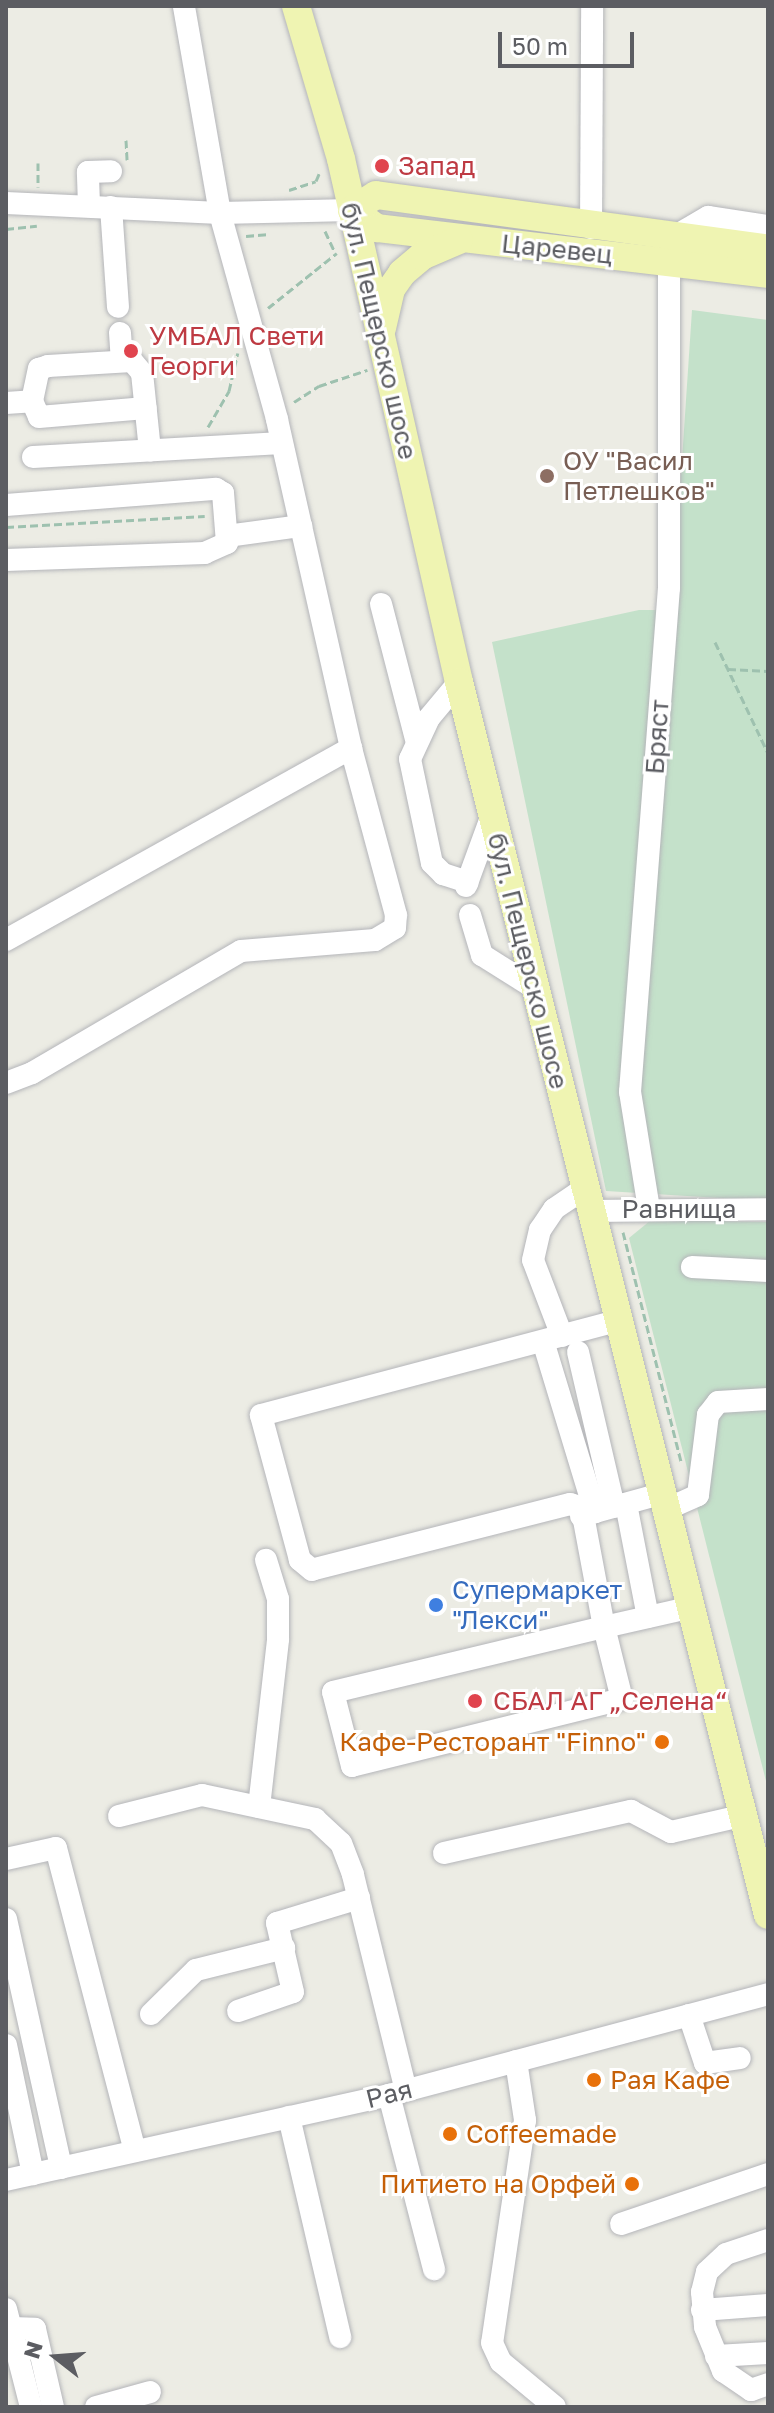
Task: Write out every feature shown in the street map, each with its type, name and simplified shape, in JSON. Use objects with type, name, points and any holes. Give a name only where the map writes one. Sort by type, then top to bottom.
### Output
[{"type":"main road","name":"бул. Пещерско шосе","points":[[296,6],[352,210],[459,682],[768,1915]]},
{"type":"main road","name":"Царевец","points":[[768,249],[671,250],[464,238],[377,228],[352,210],[376,195],[469,206],[591,228],[671,250],[768,274]]},
{"type":"main road","points":[[383,352],[383,311],[402,273],[422,256],[464,238]]},
{"type":"street","points":[[6,1083],[32,1073],[241,951],[387,937],[396,915],[351,748],[277,419],[220,213],[184,6]]},
{"type":"street","points":[[591,228],[592,6]]},
{"type":"street","points":[[111,171],[88,172],[100,206],[118,307]]},
{"type":"street","name":"Царевец","points":[[6,203],[220,213],[352,210]]},
{"type":"street","points":[[671,250],[708,217],[768,226]]},
{"type":"street","name":"Бряст","points":[[649,1209],[630,1092],[669,588],[671,250]]},
{"type":"street","points":[[120,333],[122,361]]},
{"type":"street","points":[[146,408],[39,417],[32,401],[39,369],[122,361],[139,364],[146,408],[150,451]]},
{"type":"street","points":[[6,403],[32,401]]},
{"type":"street","points":[[33,457],[282,443]]},
{"type":"street","points":[[6,505],[216,489],[223,493],[226,526],[221,550],[205,553],[6,560]]},
{"type":"street","points":[[226,526],[301,526]]},
{"type":"street","points":[[381,604],[416,739],[411,777],[432,863],[467,884],[492,815]]},
{"type":"street","points":[[416,739],[459,682]]},
{"type":"street","points":[[6,940],[351,748]]},
{"type":"street","points":[[470,915],[482,955],[536,989]]},
{"type":"street","points":[[587,1200],[554,1209],[540,1230],[533,1260],[561,1343],[604,1510],[648,1617]]},
{"type":"street","name":"Равнища","points":[[587,1200],[649,1209],[768,1209]]},
{"type":"street","points":[[692,1267],[768,1271]]},
{"type":"street","points":[[604,1510],[570,1504],[312,1570],[300,1560],[261,1415],[561,1343],[618,1321]]},
{"type":"street","points":[[561,1343],[604,1510],[604,1627],[622,1699],[352,1766],[333,1692],[604,1627],[693,1607]]},
{"type":"street","points":[[313,1585],[604,1510],[698,1495],[708,1415],[718,1402],[768,1399]]},
{"type":"street","points":[[259,1807],[278,1639],[278,1599],[266,1560]]},
{"type":"street","points":[[119,1816],[202,1795],[315,1819],[341,1843],[359,1898],[434,2269]]},
{"type":"street","points":[[444,1853],[631,1811],[671,1832],[745,1815]]},
{"type":"street","points":[[6,1859],[56,1848],[135,2151]]},
{"type":"street","points":[[238,2011],[293,1992],[277,1923],[359,1898]]},
{"type":"street","points":[[6,1919],[61,2168]]},
{"type":"street","points":[[151,2014],[196,1970],[284,1948]]},
{"type":"street","name":"Рая","points":[[6,2180],[398,2093],[768,1994]]},
{"type":"street","points":[[689,2015],[705,2063],[740,2058]]},
{"type":"street","points":[[6,2045],[33,2174]]},
{"type":"street","points":[[516,2061],[525,2120],[492,2343],[501,2362],[555,2407]]},
{"type":"street","points":[[289,2117],[340,2337]]},
{"type":"street","points":[[621,2224],[768,2174]]},
{"type":"street","points":[[768,2240],[726,2254],[707,2272],[702,2310],[723,2371],[740,2386],[761,2390],[768,2384]]},
{"type":"street","points":[[702,2310],[768,2305]]},
{"type":"street","points":[[8,2318],[31,2407]]},
{"type":"street","points":[[8,2318],[35,2329],[53,2407]]},
{"type":"street","points":[[716,2356],[768,2353]]},
{"type":"street","points":[[96,2407],[150,2392]]},
{"type":"path","points":[[299,187],[316,181],[321,170]]},
{"type":"path","points":[[317,228],[332,237],[336,254]]},
{"type":"path","points":[[277,419],[319,386],[383,352]]},
{"type":"path","points":[[6,527],[226,526]]},
{"type":"path","points":[[715,642],[768,753]]},
{"type":"path","points":[[728,669],[768,671]]},
{"type":"green space","points":[[692,310],[768,320],[768,1201],[606,1191],[492,642],[639,610],[672,610]]},
{"type":"green space","points":[[651,1220],[768,1222],[768,1789],[629,1238]]},
{"type":"place","name":"Запад","points":[[382,166]]},
{"type":"place","name":"УМБАЛ Свети Георги","points":[[131,351]]},
{"type":"place","name":"ОУ \"Васил Петлешков\"","points":[[547,476]]},
{"type":"place","name":"Супермаркет \"Лекси\"","points":[[436,1605]]},
{"type":"place","name":"СБАЛ АГ „Селена“","points":[[475,1701]]},
{"type":"place","name":"Кафе-Ресторант \"Finno\"","points":[[662,1742]]},
{"type":"place","name":"Рая Кафе","points":[[594,2080]]},
{"type":"place","name":"Coffeemade","points":[[450,2134]]},
{"type":"place","name":"Питието на Орфей","points":[[632,2184]]}]
